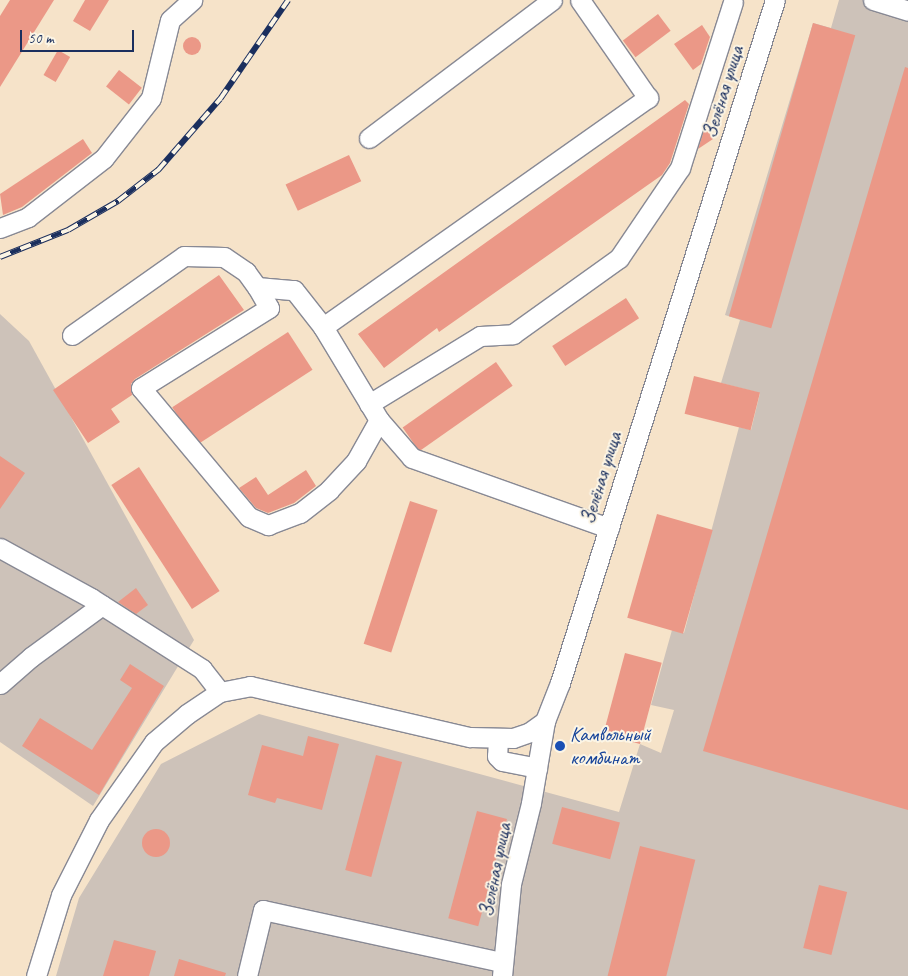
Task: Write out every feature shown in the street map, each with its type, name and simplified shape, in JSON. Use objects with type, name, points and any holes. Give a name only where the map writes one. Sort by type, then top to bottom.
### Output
[{"type":"street","points":[[0,228],[28,217],[104,158],[151,98],[170,20],[192,0]]},
{"type":"street","points":[[369,138],[552,0]]},
{"type":"street","points":[[323,327],[648,98],[580,0]]},
{"type":"street","name":"Зелёная улица","points":[[502,969],[511,884],[537,768],[545,721],[560,683],[776,0]]},
{"type":"street","points":[[873,0],[908,11]]},
{"type":"street","points":[[370,404],[480,336],[513,334],[619,258],[680,168],[732,2]]},
{"type":"street","points":[[72,335],[184,256],[224,257],[246,272],[269,308],[141,388],[249,517],[268,525],[300,513],[330,490],[356,461],[379,420]]},
{"type":"street","points":[[257,287],[294,290],[323,327],[379,420],[412,458],[609,528]]},
{"type":"street","points":[[0,548],[102,605],[202,669],[220,692]]},
{"type":"street","points":[[0,684],[30,657],[102,605]]},
{"type":"street","points":[[36,976],[61,895],[99,820],[154,742],[187,714],[220,692],[250,686],[470,737],[498,739],[530,732],[545,721]]},
{"type":"street","points":[[498,739],[497,756],[502,761],[537,768]]},
{"type":"street","points":[[247,976],[263,910],[502,969]]},
{"type":"shaded area","points":[[839,0],[908,0],[908,976],[56,976],[79,898],[161,764],[259,714],[619,812],[640,744],[661,753],[674,710],[651,705],[672,630],[684,633],[739,427],[751,430],[760,393],[721,383],[740,320],[725,315],[813,23],[831,28]]},
{"type":"shaded area","points":[[0,314],[29,341],[194,640],[93,806],[0,742]]},
{"type":"building","points":[[10,0],[54,0],[0,87],[0,16]]},
{"type":"building","points":[[85,0],[109,0],[90,31],[73,21]]},
{"type":"building","points":[[658,14],[671,31],[635,57],[623,40]]},
{"type":"building","points":[[813,23],[855,35],[771,328],[729,316]]},
{"type":"building","points":[[702,25],[710,37],[701,64],[693,70],[674,44]]},
{"type":"building","points":[[192,37],[198,40],[201,46],[198,52],[192,55],[186,52],[183,46],[186,40]]},
{"type":"building","points":[[58,50],[70,57],[56,82],[44,75]]},
{"type":"building","points":[[905,67],[908,68],[908,810],[703,751]]},
{"type":"building","points":[[119,70],[142,88],[129,104],[106,87]]},
{"type":"building","points":[[685,100],[689,104],[670,163],[662,175],[439,332],[437,328],[384,368],[358,334]]},
{"type":"building","points":[[705,127],[713,139],[698,149]]},
{"type":"building","points":[[83,139],[92,153],[22,207],[3,215],[0,194]]},
{"type":"building","points":[[349,155],[361,181],[298,211],[286,185]]},
{"type":"building","points":[[219,275],[244,310],[135,379],[131,384],[132,395],[111,409],[120,422],[88,443],[53,390]]},
{"type":"building","points":[[626,298],[639,318],[565,366],[552,346]]},
{"type":"building","points":[[288,332],[313,370],[197,445],[172,407]]},
{"type":"building","points":[[496,362],[513,386],[419,451],[403,427]]},
{"type":"building","points":[[694,376],[760,392],[751,430],[685,414]]},
{"type":"building","points":[[0,456],[25,473],[0,509]]},
{"type":"building","points":[[139,467],[220,591],[192,609],[111,485]]},
{"type":"building","points":[[306,470],[316,486],[294,503],[268,513],[256,508],[239,488],[256,477],[268,495]]},
{"type":"building","points":[[410,501],[438,510],[391,653],[364,644]]},
{"type":"building","points":[[657,514],[713,530],[683,634],[627,618]]},
{"type":"building","points":[[136,588],[148,605],[136,614],[118,602]]},
{"type":"building","points":[[625,653],[662,663],[640,744],[603,734]]},
{"type":"building","points":[[130,664],[164,686],[99,795],[22,746],[40,718],[92,750],[132,688],[120,680]]},
{"type":"building","points":[[308,736],[339,744],[322,810],[277,798],[275,803],[248,795],[262,745],[303,756]]},
{"type":"building","points":[[376,755],[402,762],[371,877],[345,870]]},
{"type":"building","points":[[562,807],[620,823],[610,859],[552,844]]},
{"type":"building","points":[[477,811],[507,819],[478,926],[448,918]]},
{"type":"building","points":[[156,829],[166,833],[170,843],[166,853],[156,857],[146,853],[142,843],[146,833]]},
{"type":"building","points":[[640,846],[695,860],[666,976],[608,976]]},
{"type":"building","points":[[819,885],[847,892],[831,955],[803,948]]},
{"type":"building","points":[[114,940],[156,951],[149,976],[103,976]]},
{"type":"building","points":[[179,959],[226,973],[225,976],[174,976]]},
{"type":"railway","points":[[0,257],[68,230],[118,201],[158,170],[220,99],[288,0]]},
{"type":"place","name":"Камвольный комбинат","points":[[560,746]]}]
